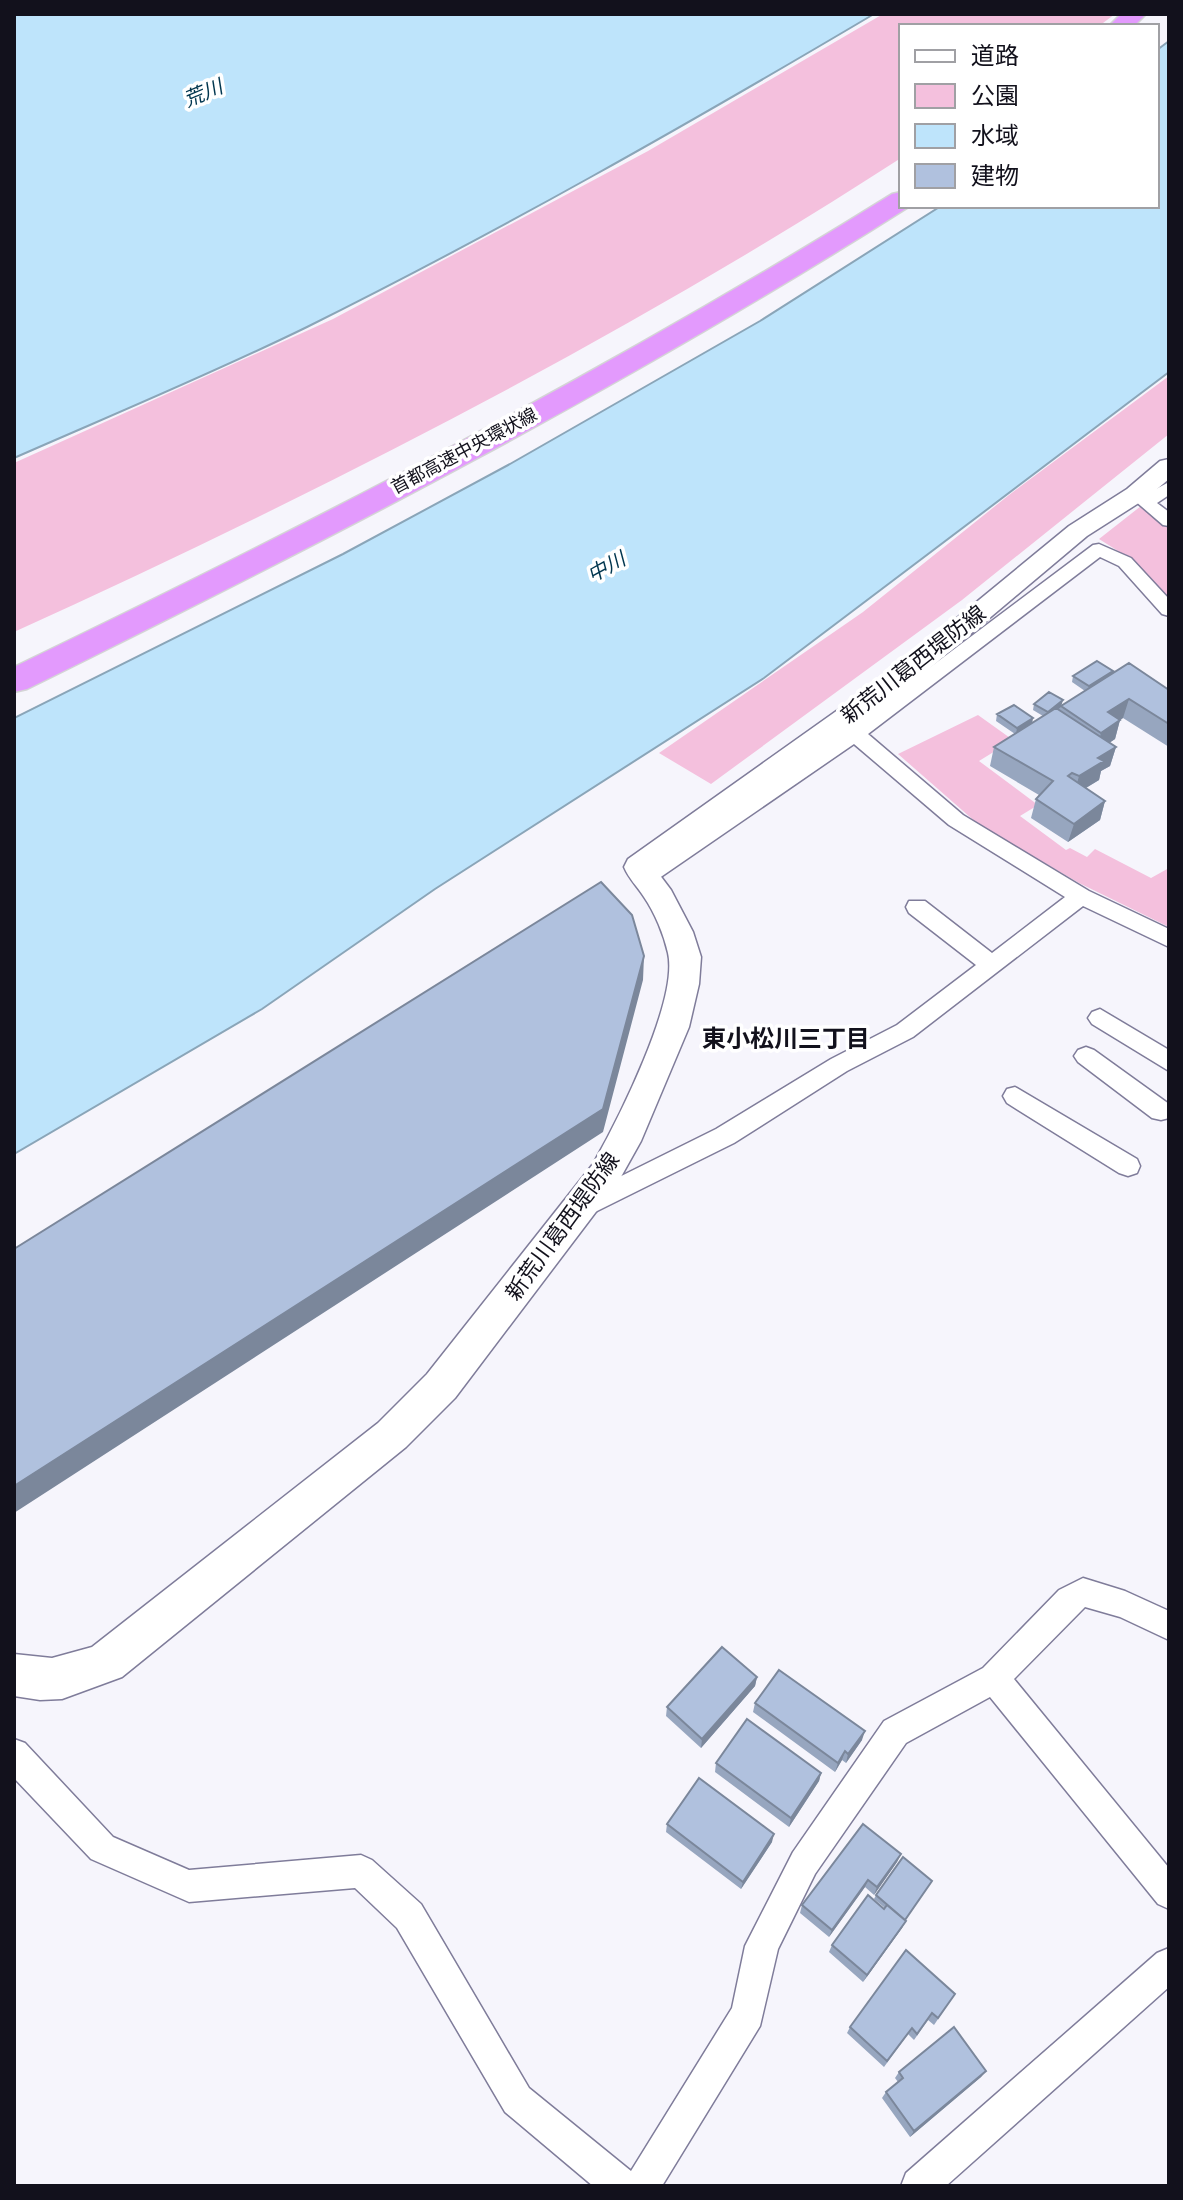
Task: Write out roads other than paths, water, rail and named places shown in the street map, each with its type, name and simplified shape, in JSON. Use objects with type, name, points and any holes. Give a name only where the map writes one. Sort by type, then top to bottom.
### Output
[{"type":"highway","name":"首都高速中央環状線","points":[[14,656],[229,552],[497,413],[728,285],[899,180]]},
{"type":"highway","name":"首都高速中央環状線","points":[[14,681],[267,556],[532,415],[749,294],[899,201]]},
{"type":"main road","name":"新荒川葛西堤防線","points":[[14,1675],[43,1681],[66,1679],[107,1662],[392,1435],[441,1386],[580,1208],[624,1141],[673,1027],[683,984],[685,957],[677,932],[656,890],[644,878],[639,867],[936,661],[1078,531],[1142,497],[1169,466]]},
{"type":"street","points":[[1169,487],[1142,497],[1169,521]]},
{"type":"street","points":[[644,878],[855,734],[936,661],[1099,549],[1125,562],[1169,610]]},
{"type":"street","points":[[855,734],[956,820],[1081,896],[1169,939]]},
{"type":"street","points":[[580,1208],[725,1136],[839,1065],[905,1031],[1081,896]]},
{"type":"street","points":[[917,907],[992,965]]},
{"type":"street","points":[[1100,1018],[1169,1062]]},
{"type":"street","points":[[1086,1056],[1161,1111]]},
{"type":"street","points":[[1015,1096],[1128,1166]]},
{"type":"street","points":[[642,2186],[748,2014],[762,1946],[804,1863],[895,1732],[994,1678],[1069,1600],[1083,1592],[1125,1605],[1169,1626]]},
{"type":"street","points":[[994,1678],[1169,1893]]},
{"type":"street","points":[[14,1754],[102,1848],[189,1886],[361,1871],[409,1916],[517,2100],[621,2186]]},
{"type":"street","points":[[919,2186],[1169,1965]]},
{"type":"water","name":"荒川","points":[[14,14],[874,14],[593,176],[451,253],[307,327],[14,458]]},
{"type":"water","name":"中川","points":[[1169,41],[1169,372],[764,678],[435,889],[262,1009],[14,1154],[14,718],[343,554],[510,464],[760,321],[938,208],[1159,208],[1159,48]]},
{"type":"district","name":"東小松川三丁目","points":[[786,1039]]}]
